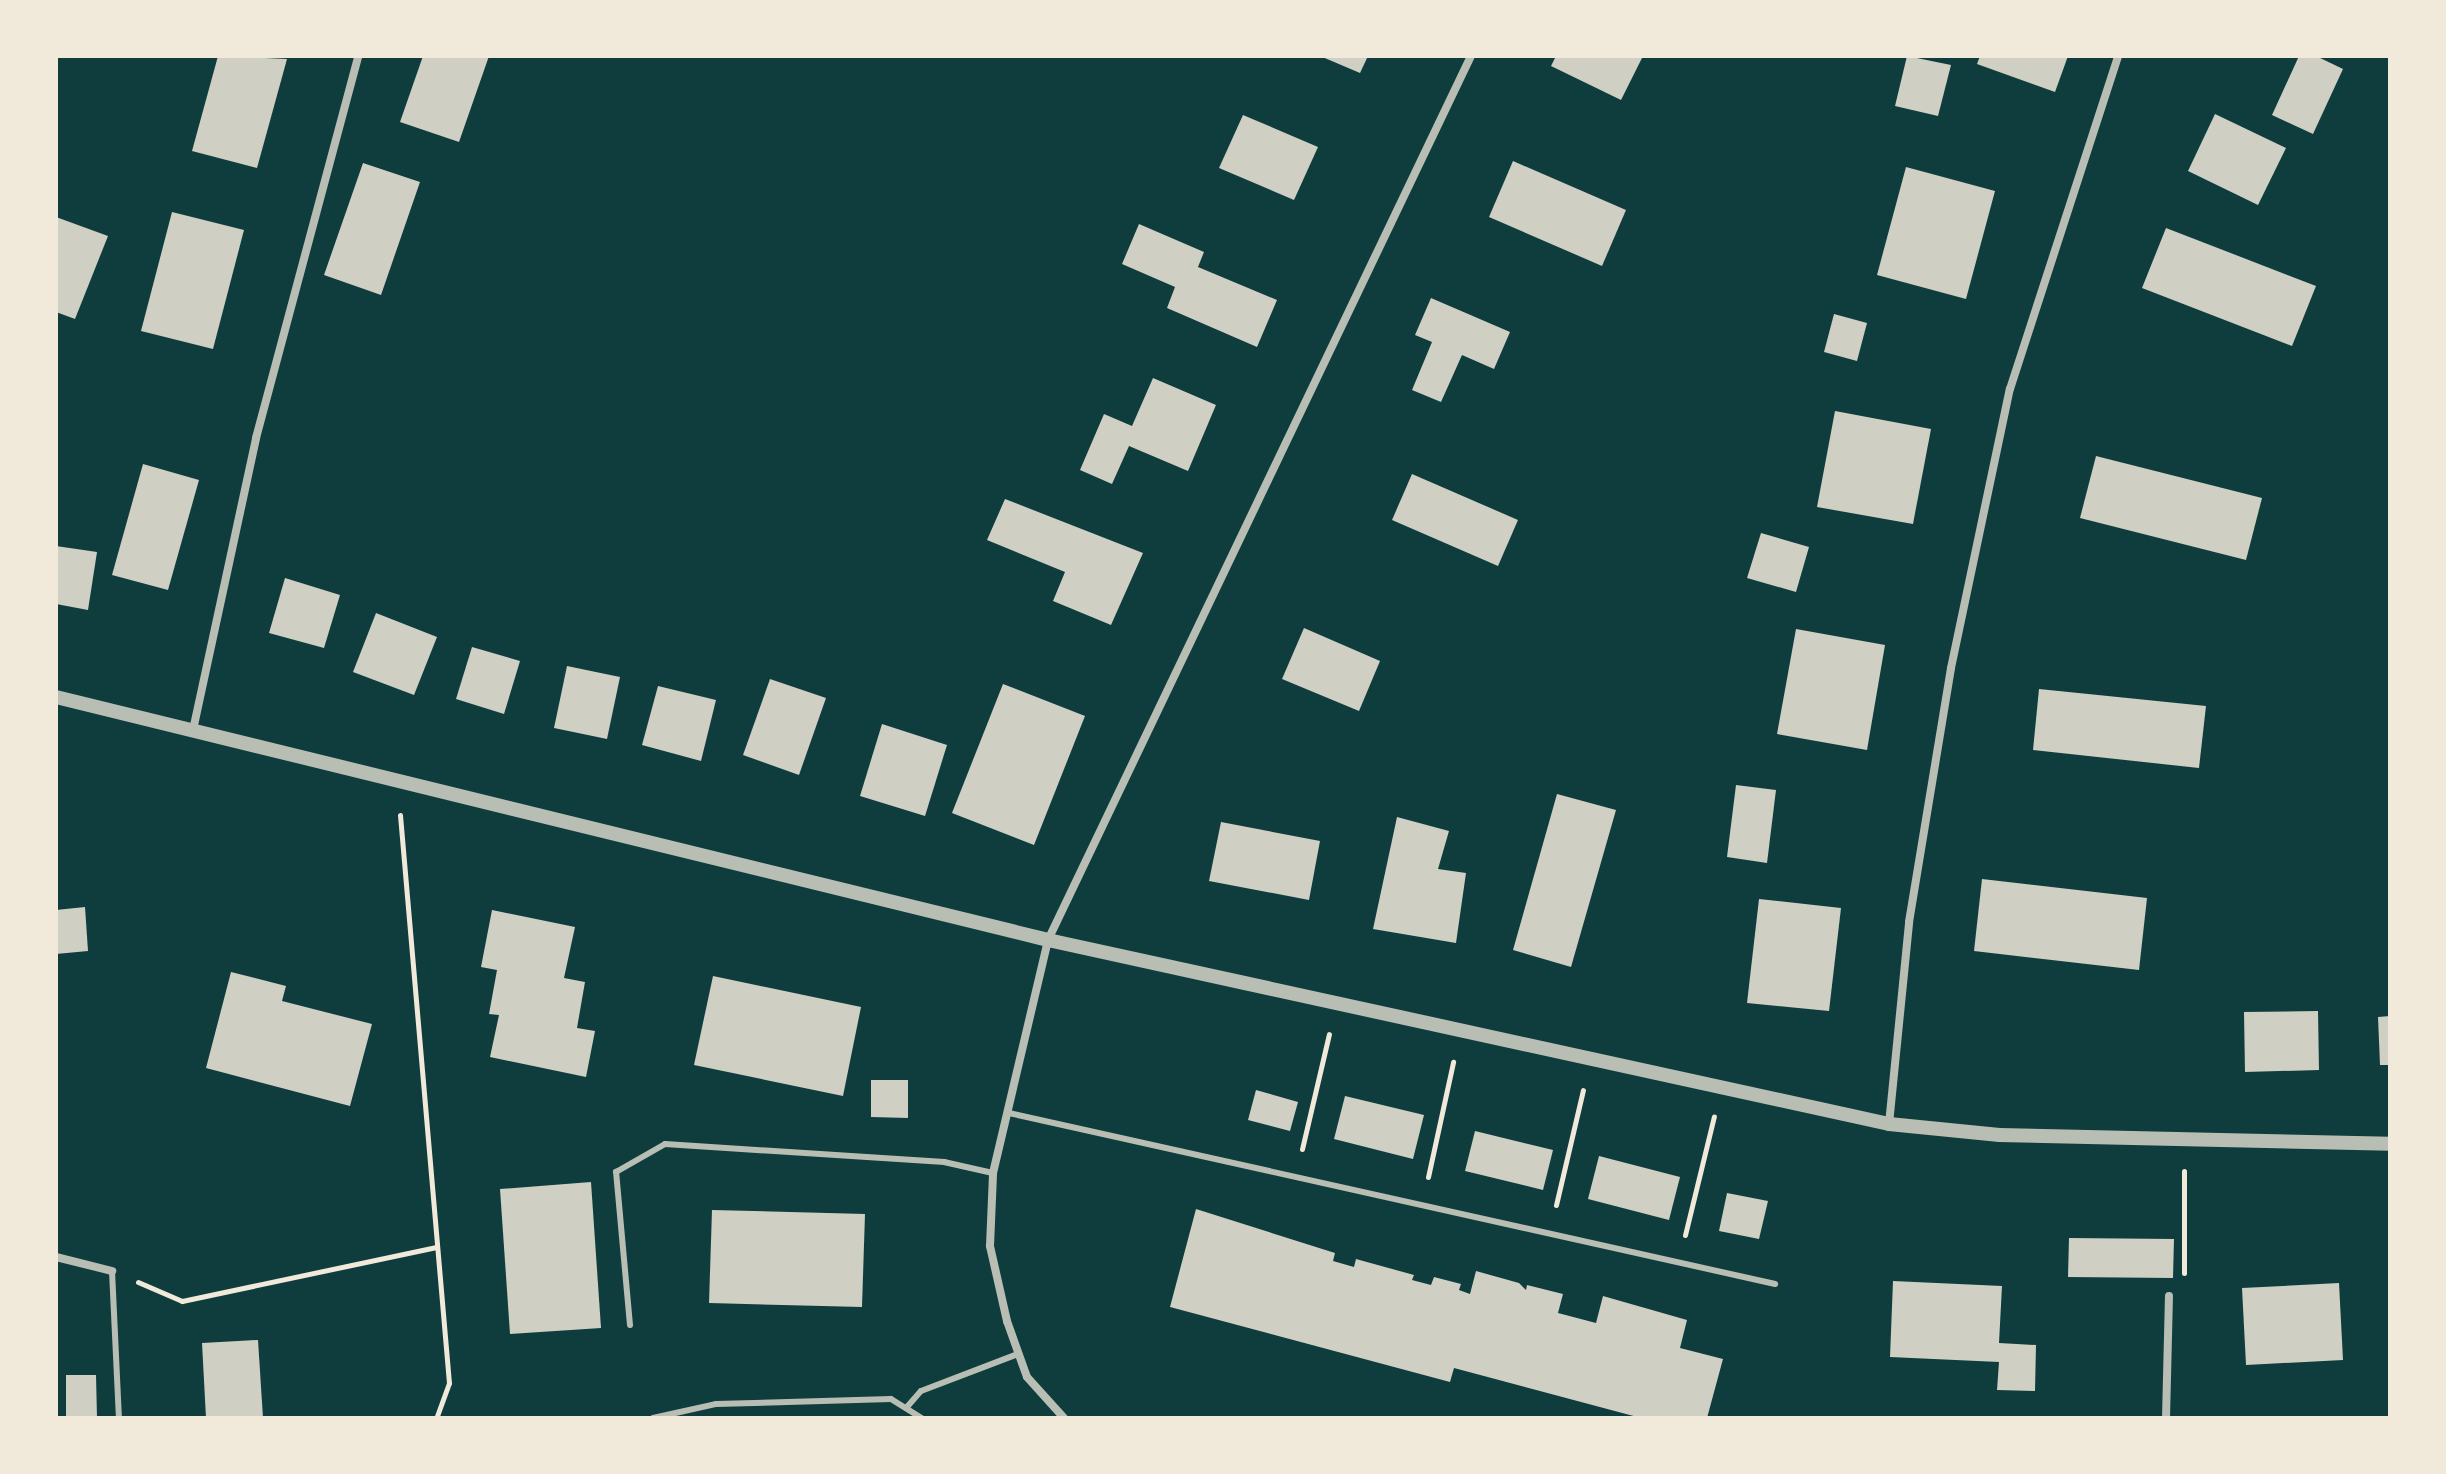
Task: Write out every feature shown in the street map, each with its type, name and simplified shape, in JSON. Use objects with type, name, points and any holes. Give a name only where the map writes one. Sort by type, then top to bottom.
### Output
[{"type":"street","points":[[193,730],[256,438],[358,56]]},
{"type":"street","points":[[1064,1418],[1027,1377],[1018,1354],[990,1246],[993,1173],[1048,940],[1471,56]]},
{"type":"street","points":[[1889,1124],[1909,922],[1943,713],[2010,389],[2118,56]]},
{"type":"street","points":[[56,697],[1048,940],[1889,1124],[1999,1135],[2184,1142],[2390,1144]]},
{"type":"street","points":[[56,1257],[112,1271]]},
{"type":"street","points":[[2166,1418],[2169,1296]]},
{"type":"lane","points":[[1009,1113],[1775,1284]]},
{"type":"lane","points":[[630,1325],[616,1172],[665,1144],[944,1162],[993,1173]]},
{"type":"lane","points":[[112,1271],[119,1418]]},
{"type":"lane","points":[[907,1407],[921,1391],[1018,1354]]},
{"type":"lane","points":[[653,1418],[716,1404],[891,1399],[921,1418]]},
{"type":"path","points":[[408,783],[399,818],[449,1383],[436,1418]]},
{"type":"path","points":[[1295,1177],[1337,1004]]},
{"type":"path","points":[[1422,1205],[1460,1031]]},
{"type":"path","points":[[1550,1234],[1590,1059]]},
{"type":"path","points":[[1679,1263],[1721,1088]]},
{"type":"path","points":[[2169,1296],[2184,1281],[2184,1142]]},
{"type":"path","points":[[112,1271],[182,1301],[436,1247]]},
{"type":"building","points":[[218,56],[287,59],[257,168],[192,151]]},
{"type":"building","points":[[423,56],[489,56],[459,142],[400,122]]},
{"type":"building","points":[[1320,56],[1368,56],[1360,73]]},
{"type":"building","points":[[1556,56],[1643,56],[1621,100],[1551,66]]},
{"type":"building","points":[[1907,56],[1951,65],[1938,116],[1895,106]]},
{"type":"building","points":[[1980,56],[2068,56],[2055,92],[1977,64]]},
{"type":"building","points":[[2299,56],[2316,56],[2343,69],[2313,134],[2272,115]]},
{"type":"building","points":[[2215,114],[2286,148],[2258,205],[2188,171]]},
{"type":"building","points":[[1243,115],[1318,147],[1294,200],[1219,168]]},
{"type":"building","points":[[1513,161],[1626,210],[1602,266],[1489,217]]},
{"type":"building","points":[[363,163],[420,182],[381,295],[324,275]]},
{"type":"building","points":[[1906,167],[1995,191],[1966,299],[1877,275]]},
{"type":"building","points":[[172,212],[244,230],[213,349],[141,331]]},
{"type":"building","points":[[56,217],[108,236],[75,319],[56,312]]},
{"type":"building","points":[[1139,224],[1204,252],[1198,267],[1277,300],[1257,347],[1167,308],[1175,287],[1122,264]]},
{"type":"building","points":[[2166,228],[2316,286],[2292,346],[2142,288]]},
{"type":"building","points":[[1431,298],[1510,332],[1494,369],[1462,355],[1441,402],[1412,390],[1432,342],[1415,335]]},
{"type":"building","points":[[1834,314],[1867,323],[1857,361],[1824,352]]},
{"type":"building","points":[[1153,378],[1216,405],[1188,471],[1129,446],[1112,484],[1080,470],[1104,414],[1132,426]]},
{"type":"building","points":[[1835,411],[1931,429],[1913,524],[1817,507]]},
{"type":"building","points":[[2096,456],[2262,498],[2246,560],[2080,518]]},
{"type":"building","points":[[143,464],[199,480],[168,590],[112,575]]},
{"type":"building","points":[[1412,474],[1518,520],[1498,566],[1392,520]]},
{"type":"building","points":[[1005,499],[1143,553],[1111,625],[1053,601],[1065,572],[987,540]]},
{"type":"building","points":[[1761,533],[1809,547],[1796,592],[1747,578]]},
{"type":"building","points":[[56,546],[97,552],[88,610],[56,604]]},
{"type":"building","points":[[285,578],[340,595],[324,648],[269,633]]},
{"type":"building","points":[[376,613],[437,637],[414,695],[353,672]]},
{"type":"building","points":[[1304,628],[1380,661],[1359,711],[1282,679]]},
{"type":"building","points":[[1796,629],[1885,645],[1867,750],[1777,734]]},
{"type":"building","points":[[472,647],[520,661],[504,714],[456,699]]},
{"type":"building","points":[[567,666],[620,677],[607,739],[554,728]]},
{"type":"building","points":[[770,679],[826,698],[799,775],[743,755]]},
{"type":"building","points":[[1003,684],[1085,716],[1034,845],[952,813]]},
{"type":"building","points":[[658,686],[716,700],[701,761],[642,745]]},
{"type":"building","points":[[2039,689],[2206,706],[2199,768],[2033,750]]},
{"type":"building","points":[[882,724],[947,745],[925,816],[860,796]]},
{"type":"building","points":[[1736,785],[1776,790],[1767,863],[1727,857]]},
{"type":"building","points":[[1557,794],[1616,810],[1571,967],[1513,950]]},
{"type":"building","points":[[1397,817],[1449,831],[1438,869],[1466,873],[1456,943],[1373,929]]},
{"type":"building","points":[[1221,822],[1320,841],[1309,900],[1209,881]]},
{"type":"building","points":[[1982,879],[2147,898],[2139,970],[1974,951]]},
{"type":"building","points":[[1759,899],[1841,908],[1829,1011],[1747,1003]]},
{"type":"building","points":[[85,907],[88,951],[56,954],[56,910]]},
{"type":"building","points":[[492,910],[575,927],[564,978],[585,982],[577,1028],[595,1031],[586,1077],[490,1057],[499,1015],[489,1014],[497,970],[481,967]]},
{"type":"building","points":[[231,972],[286,986],[282,1001],[372,1024],[350,1106],[206,1068]]},
{"type":"building","points":[[713,976],[861,1007],[843,1096],[694,1065]]},
{"type":"building","points":[[2318,1011],[2319,1070],[2245,1072],[2244,1012]]},
{"type":"building","points":[[2390,1016],[2390,1065],[2380,1065],[2378,1017]]},
{"type":"building","points":[[871,1080],[908,1080],[908,1118],[871,1117]]},
{"type":"building","points":[[1256,1090],[1298,1102],[1290,1131],[1248,1120]]},
{"type":"building","points":[[1345,1096],[1424,1115],[1413,1159],[1334,1139]]},
{"type":"building","points":[[1475,1131],[1553,1150],[1543,1190],[1465,1171]]},
{"type":"building","points":[[1599,1156],[1680,1177],[1669,1220],[1588,1199]]},
{"type":"building","points":[[591,1182],[601,1328],[510,1334],[500,1189]]},
{"type":"building","points":[[1727,1193],[1768,1201],[1759,1239],[1719,1231]]},
{"type":"building","points":[[1196,1209],[1335,1253],[1333,1261],[1354,1267],[1356,1259],[1414,1275],[1412,1280],[1431,1285],[1434,1277],[1461,1284],[1459,1290],[1470,1294],[1476,1271],[1519,1283],[1526,1290],[1527,1285],[1563,1294],[1558,1313],[1596,1323],[1603,1296],[1687,1320],[1680,1348],[1723,1359],[1707,1418],[1641,1418],[1454,1368],[1450,1382],[1170,1307]]},
{"type":"building","points":[[712,1210],[865,1214],[862,1307],[709,1303]]},
{"type":"building","points":[[2069,1238],[2174,1239],[2173,1278],[2068,1277]]},
{"type":"building","points":[[1893,1281],[2002,1286],[1999,1343],[2036,1345],[2035,1391],[1997,1390],[1999,1362],[1890,1357]]},
{"type":"building","points":[[2339,1283],[2343,1360],[2246,1365],[2242,1288]]},
{"type":"building","points":[[258,1340],[263,1418],[206,1418],[202,1343]]},
{"type":"building","points":[[66,1375],[96,1375],[97,1418],[66,1418]]}]
